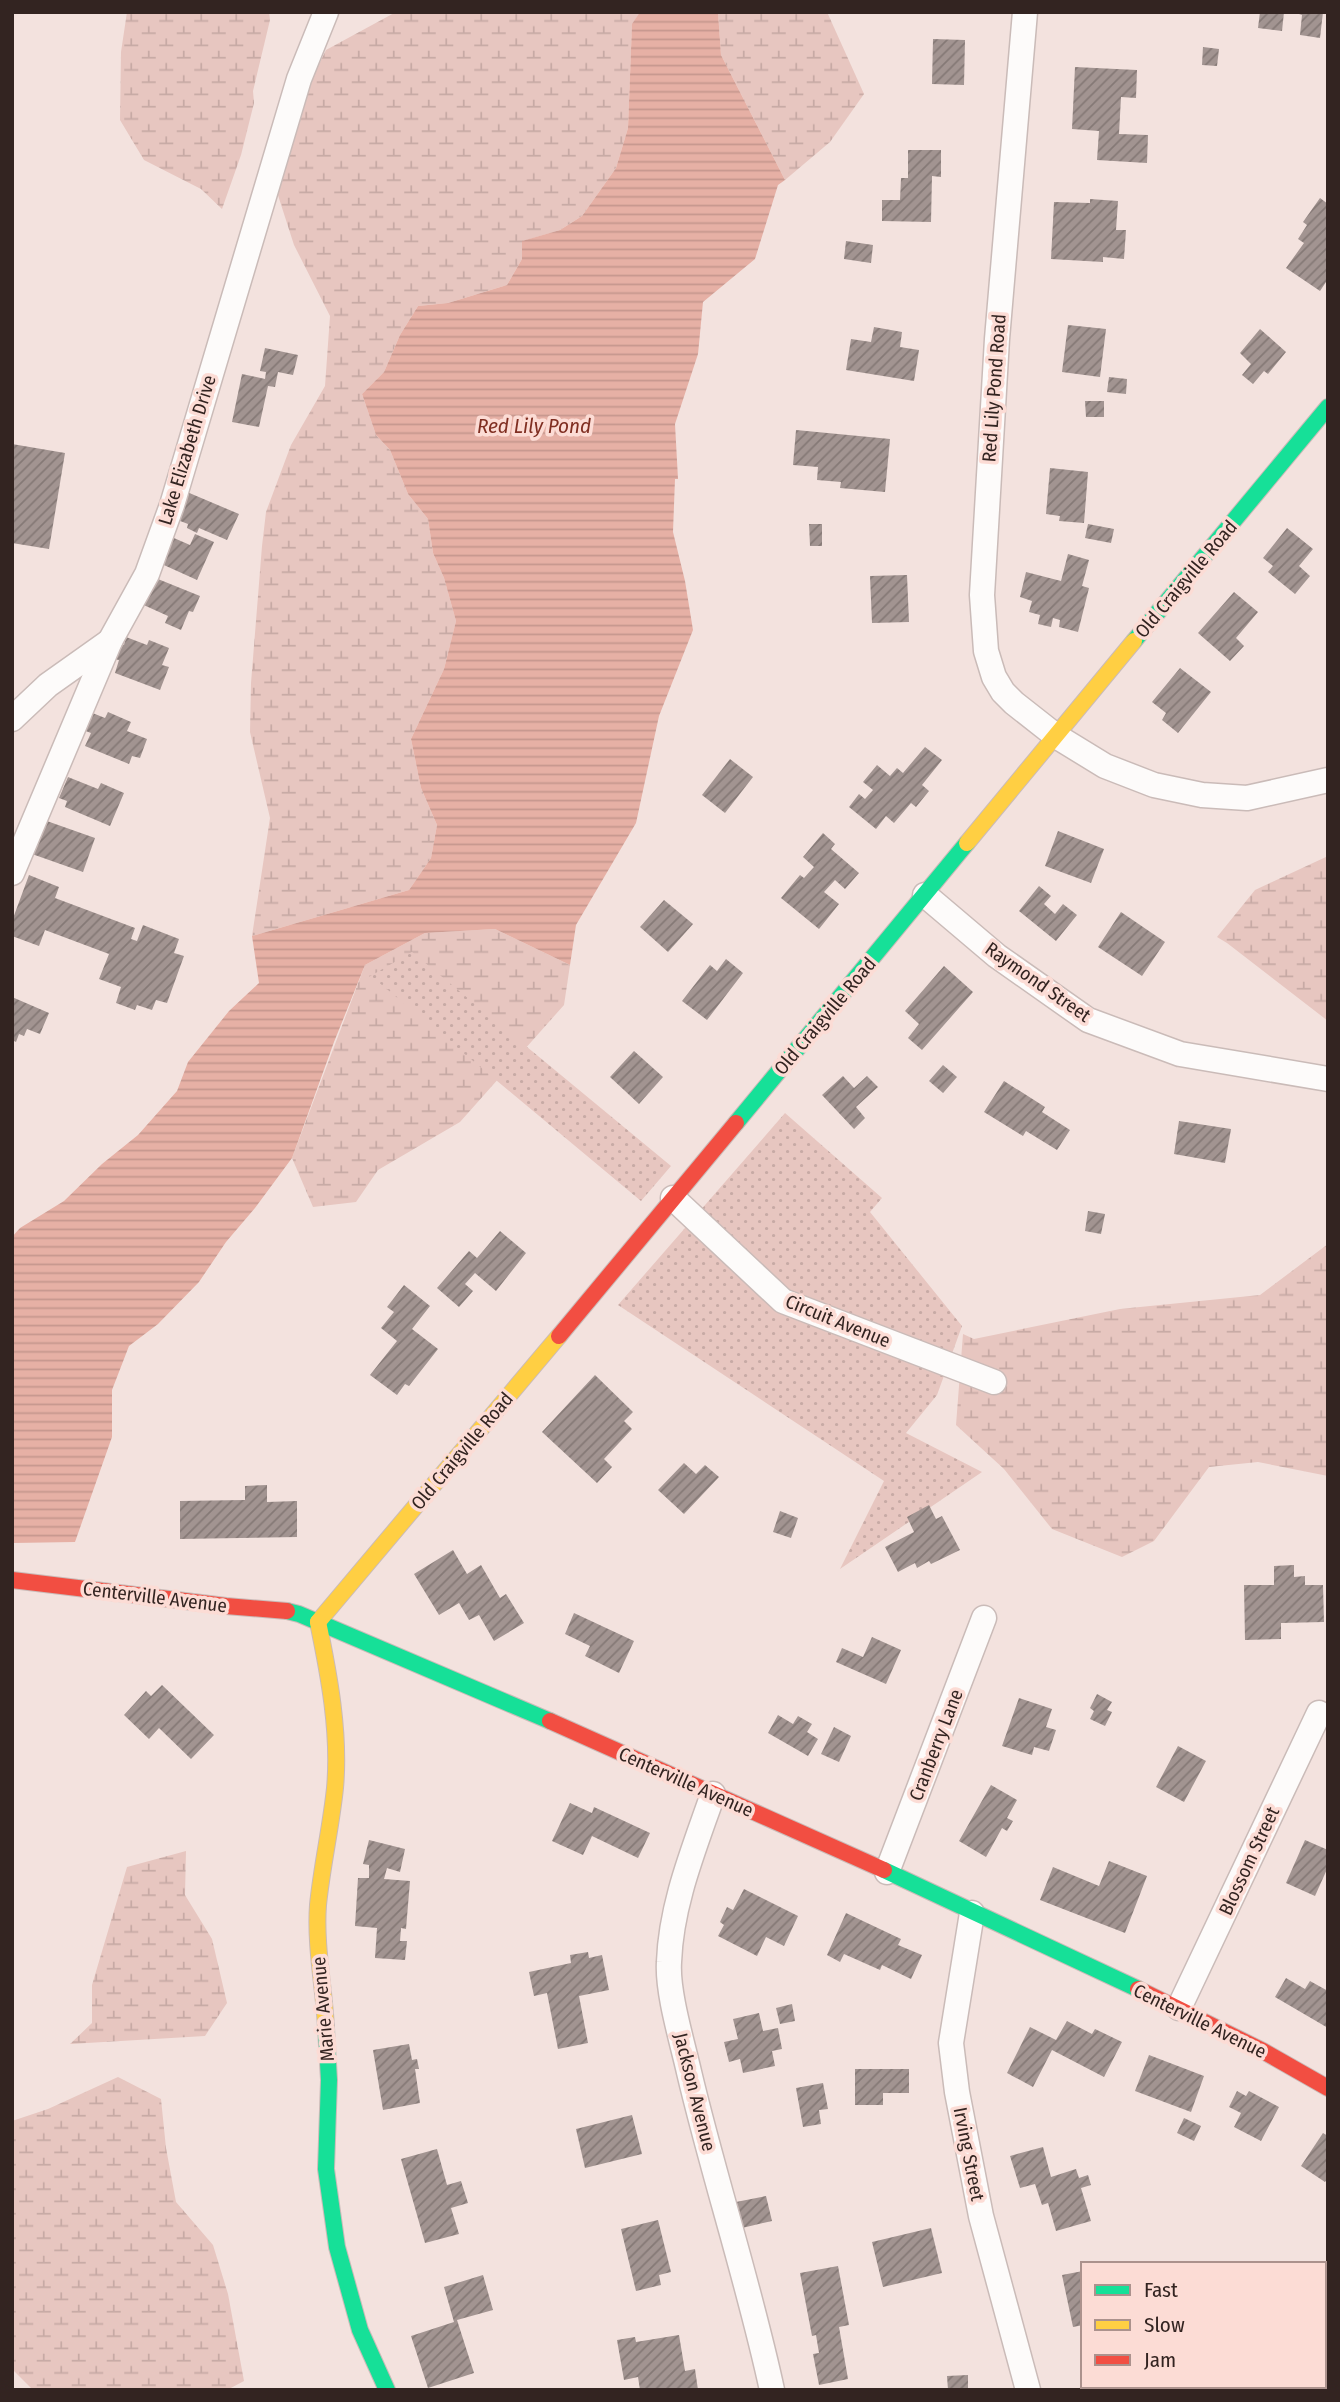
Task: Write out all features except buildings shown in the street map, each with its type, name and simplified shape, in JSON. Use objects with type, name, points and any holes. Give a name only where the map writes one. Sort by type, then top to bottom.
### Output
[{"type":"street","name":"Lake Elizabeth Drive","points":[[12,873],[110,641],[146,574],[172,505],[299,79],[326,12]]},
{"type":"street","name":"Red Lily Pond Road","points":[[1025,12],[997,339],[982,617],[985,651],[994,677],[1014,703],[1056,736],[1105,766],[1154,785],[1202,795],[1247,798],[1328,780]]},
{"type":"street","name":"Old Craigville Road","points":[[318,1622],[1328,407]]},
{"type":"street","points":[[12,719],[48,685],[110,641]]},
{"type":"street","name":"Raymond Street","points":[[925,895],[997,956],[1088,1020],[1181,1054],[1328,1079]]},
{"type":"street","name":"Circuit Avenue","points":[[673,1198],[783,1301],[994,1382]]},
{"type":"street","name":"Centerville Avenue","points":[[12,1580],[226,1606],[280,1609],[318,1622],[513,1705],[887,1872],[1179,2008],[1263,2050],[1328,2088]]},
{"type":"street","name":"Cranberry Lane","points":[[887,1872],[984,1618]]},
{"type":"street","name":"Marie Avenue","points":[[318,1622],[328,1672],[335,1771],[329,1838],[318,1906],[318,1946],[324,1991],[329,2080],[326,2169],[337,2247],[360,2330],[387,2390]]},
{"type":"street","name":"Blossom Street","points":[[1179,2008],[1319,1713]]},
{"type":"street","name":"Jackson Avenue","points":[[713,1794],[681,1888],[671,1929],[668,1966],[703,2133],[739,2258],[772,2390]]},
{"type":"street","name":"Irving Street","points":[[972,1913],[951,2043],[957,2092],[981,2216],[1028,2390]]},
{"type":"green space","points":[[127,12],[269,12],[270,20],[253,91],[254,103],[241,155],[222,209],[201,189],[144,160],[120,120],[121,52]]},
{"type":"green space","points":[[396,12],[640,12],[632,25],[628,128],[616,168],[582,216],[560,230],[523,241],[522,259],[507,285],[448,303],[418,306],[400,335],[384,372],[362,394],[376,435],[390,450],[408,494],[428,519],[433,553],[444,578],[456,621],[444,669],[411,739],[421,788],[437,825],[431,858],[409,890],[252,936],[270,818],[250,732],[251,683],[266,512],[291,445],[325,386],[330,316],[294,245],[276,189],[299,105],[326,50]]},
{"type":"green space","points":[[718,12],[827,12],[864,94],[830,142],[785,180],[721,55]]},
{"type":"green space","points":[[1328,856],[1328,1021],[1217,937],[1255,890]]},
{"type":"green space","points":[[495,929],[570,965],[564,1005],[460,1122],[378,1170],[356,1202],[313,1207],[292,1158],[365,965],[425,933]]},
{"type":"green space","points":[[412,952],[671,1166],[641,1201],[376,980],[367,978]]},
{"type":"green space","points":[[785,1113],[882,1198],[870,1212],[962,1326],[937,1395],[906,1433],[982,1472],[840,1569],[884,1481],[618,1305]]},
{"type":"green space","points":[[1328,1244],[1328,1476],[1258,1462],[1209,1467],[1154,1541],[1122,1557],[1052,1529],[1004,1469],[956,1425],[963,1334],[974,1339],[1120,1309],[1260,1295]]},
{"type":"green space","points":[[186,1851],[185,1895],[212,1939],[227,2003],[205,2036],[70,2044],[92,2023],[92,1985],[127,1867]]},
{"type":"green space","points":[[118,2077],[161,2099],[166,2148],[176,2202],[213,2245],[228,2294],[244,2381],[227,2390],[33,2390],[12,2369],[12,2121],[48,2109]]},
{"type":"water","name":"Red Lily Pond","points":[[640,12],[718,12],[721,55],[785,180],[778,185],[755,259],[703,302],[698,354],[675,424],[678,479],[675,479],[673,532],[693,630],[659,716],[636,823],[576,925],[570,965],[495,929],[425,933],[365,965],[292,1158],[226,1242],[199,1282],[158,1324],[129,1346],[112,1390],[112,1437],[75,1542],[12,1543],[12,1237],[20,1228],[64,1201],[102,1164],[138,1135],[177,1091],[188,1062],[229,1011],[259,983],[252,936],[409,890],[431,858],[437,825],[421,788],[411,739],[444,669],[456,621],[444,578],[433,553],[428,519],[408,494],[390,450],[376,435],[362,394],[384,372],[400,335],[418,306],[448,303],[507,285],[522,259],[522,241],[560,230],[582,216],[616,168],[628,128],[632,24]]},
{"type":"traffic: fast","points":[[1134,641],[1328,407]]},
{"type":"traffic: fast","points":[[736,1123],[967,843]]},
{"type":"traffic: fast","points":[[287,1611],[550,1721]]},
{"type":"traffic: fast","points":[[884,1870],[1138,1989]]},
{"type":"traffic: fast","points":[[326,2028],[329,2080],[326,2169],[337,2247],[360,2330],[387,2390]]},
{"type":"traffic: slow","points":[[967,843],[1134,641]]},
{"type":"traffic: slow","points":[[318,1622],[559,1336]]},
{"type":"traffic: slow","points":[[318,1622],[330,1683],[336,1746],[335,1788],[317,1920],[326,2028]]},
{"type":"traffic: jam","points":[[559,1336],[736,1123]]},
{"type":"traffic: jam","points":[[12,1580],[287,1611]]},
{"type":"traffic: jam","points":[[550,1721],[884,1870]]},
{"type":"traffic: jam","points":[[1138,1989],[1263,2051],[1328,2088]]}]
